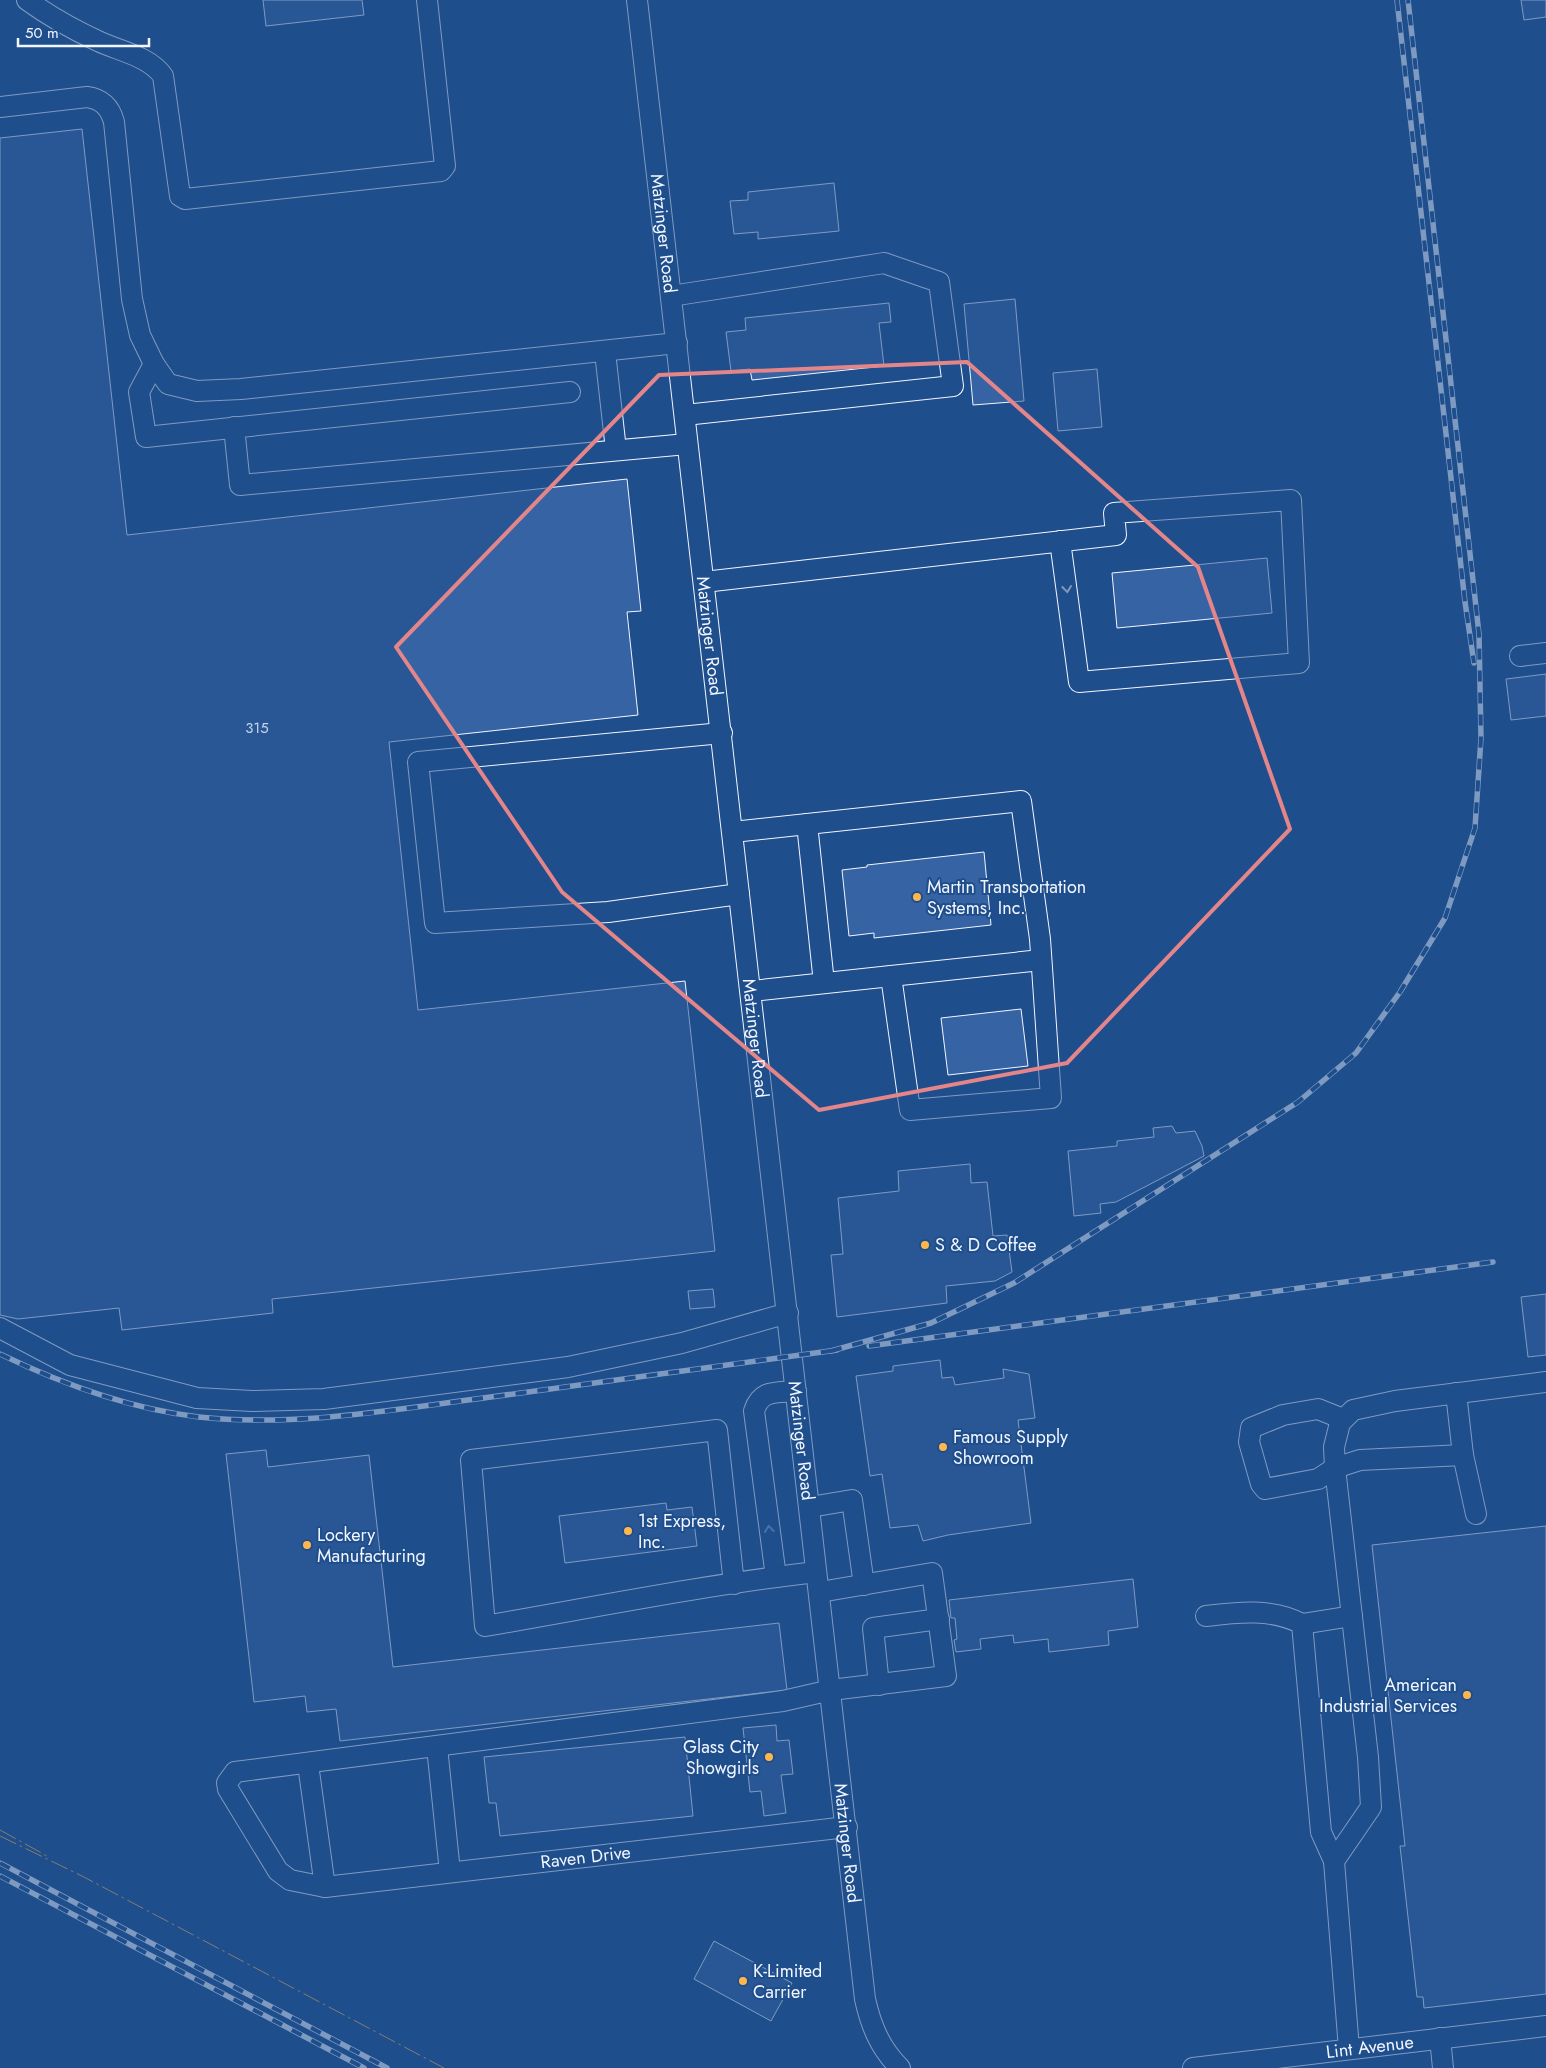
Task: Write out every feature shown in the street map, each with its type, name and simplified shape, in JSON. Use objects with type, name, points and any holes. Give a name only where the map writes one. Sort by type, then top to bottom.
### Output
[{"type":"street","points":[[27,0],[97,40],[151,64],[159,70],[163,76],[180,196],[184,199],[441,171],[445,166],[427,0]]},
{"type":"street","name":"Matzinger Road","points":[[637,0],[866,1999],[870,2022],[878,2041],[900,2068]]},
{"type":"street","points":[[0,107],[87,97],[96,98],[108,107],[114,122],[132,299],[140,335],[154,364],[168,384],[197,391],[241,389],[677,343]]},
{"type":"street","points":[[671,296],[884,263],[939,282],[953,386],[685,415]]},
{"type":"street","points":[[605,352],[616,450]]},
{"type":"street","points":[[154,364],[139,392],[146,436],[570,392]]},
{"type":"street","points":[[234,427],[240,486],[687,444]]},
{"type":"street","points":[[704,582],[1116,534],[1114,513],[1291,500],[1299,662],[1079,682],[1060,541]]},
{"type":"street","points":[[1520,656],[1546,653]]},
{"type":"street","points":[[722,733],[418,762],[435,923],[608,912],[739,894]]},
{"type":"street","points":[[733,832],[1021,801],[1041,960],[1051,1098],[910,1110],[891,976]]},
{"type":"street","points":[[807,824],[824,982]]},
{"type":"street","points":[[752,992],[824,982],[1041,960]]},
{"type":"street","points":[[0,1328],[70,1365],[197,1398],[252,1401],[324,1399],[568,1367],[682,1343],[788,1313]]},
{"type":"street","points":[[1334,1861],[1371,1807],[1368,1757],[1335,1468],[1334,1447],[1340,1423],[1353,1410],[1387,1402],[1546,1382]]},
{"type":"street","points":[[776,1577],[754,1411],[758,1400],[766,1394],[796,1391]]},
{"type":"street","points":[[1456,1393],[1463,1455],[1476,1514]]},
{"type":"street","points":[[1344,1419],[1318,1409],[1284,1415],[1251,1428],[1249,1442],[1261,1484],[1265,1489],[1318,1479],[1335,1468],[1360,1460],[1463,1455]]},
{"type":"street","points":[[325,1887],[308,1764],[783,1701],[831,1690],[946,1676],[932,1573],[864,1585],[776,1577],[485,1626],[471,1460],[717,1430],[734,1584]]},
{"type":"street","points":[[810,1508],[852,1500],[864,1585]]},
{"type":"street","points":[[1206,1616],[1245,1612],[1260,1613],[1289,1617],[1302,1624],[1352,1616]]},
{"type":"street","points":[[879,1685],[873,1628],[938,1619]]},
{"type":"street","points":[[1302,1624],[1322,1832],[1334,1861],[1349,2049]]},
{"type":"street","points":[[437,1747],[450,1872]]},
{"type":"street","name":"Raven Drive","points":[[308,1764],[235,1772],[227,1783],[228,1789],[278,1872],[290,1880],[325,1887],[847,1827]]},
{"type":"street","name":"Lint Avenue","points":[[1193,2068],[1546,2026]]},
{"type":"street","points":[[1440,2038],[1443,2068]]},
{"type":"highlighted area","points":[[967,362],[1198,567],[1290,829],[1067,1063],[819,1110],[562,892],[396,647],[659,375]]},
{"type":"building","points":[[263,0],[362,0],[364,15],[266,26]]},
{"type":"building","points":[[1521,0],[1546,0],[1546,17],[1524,20]]},
{"type":"building","points":[[82,129],[127,535],[627,479],[641,611],[627,612],[638,715],[389,742],[418,1010],[685,981],[715,1251],[272,1299],[273,1313],[122,1330],[119,1308],[18,1319],[0,1315],[0,138]]},
{"type":"building","points":[[834,183],[839,231],[758,239],[758,232],[734,234],[730,201],[748,200],[748,192]]},
{"type":"building","points":[[1015,299],[1024,401],[973,405],[964,304]]},
{"type":"building","points":[[889,303],[891,322],[879,323],[884,366],[752,380],[750,369],[731,371],[726,332],[746,330],[745,318]]},
{"type":"building","points":[[1097,369],[1102,427],[1058,431],[1053,373]]},
{"type":"building","points":[[1267,558],[1272,613],[1117,628],[1112,573]]},
{"type":"building","points":[[1546,674],[1546,716],[1511,720],[1506,679]]},
{"type":"building","name":"Martin Transportation Systems, Inc.","points":[[984,852],[991,925],[874,938],[874,933],[849,936],[842,870],[867,867],[867,865]]},
{"type":"building","points":[[1021,1009],[1028,1066],[948,1075],[941,1018]]},
{"type":"building","points":[[1172,1126],[1176,1133],[1195,1131],[1202,1146],[1204,1156],[1116,1202],[1100,1204],[1101,1213],[1074,1216],[1068,1151],[1117,1146],[1117,1141],[1154,1137],[1153,1128]]},
{"type":"building","name":"S & D Coffee","points":[[970,1164],[971,1183],[987,1182],[993,1236],[1007,1235],[1012,1272],[995,1281],[946,1286],[947,1303],[837,1317],[831,1255],[843,1254],[838,1198],[899,1191],[898,1171]]},
{"type":"building","points":[[713,1289],[715,1307],[690,1309],[688,1291]]},
{"type":"building","points":[[1546,1294],[1546,1355],[1528,1357],[1521,1297]]},
{"type":"building","name":"Famous Supply Showroom","points":[[940,1360],[942,1378],[953,1377],[955,1385],[1004,1378],[1003,1369],[1029,1374],[1035,1418],[1018,1420],[1031,1523],[948,1535],[923,1541],[918,1525],[890,1528],[882,1474],[870,1476],[856,1376],[893,1371],[893,1366]]},
{"type":"building","name":"Lockery Manufacturing","points":[[266,1450],[268,1467],[369,1455],[393,1667],[779,1623],[787,1690],[340,1741],[336,1709],[307,1712],[305,1696],[254,1702],[226,1454]]},
{"type":"building","name":"1st Express, Inc.","points":[[666,1503],[667,1510],[692,1507],[697,1546],[565,1563],[559,1516]]},
{"type":"building","name":"American Industrial Services","points":[[1546,1526],[1546,1994],[1424,2008],[1423,1997],[1417,1997],[1400,1846],[1405,1846],[1372,1545]]},
{"type":"building","points":[[1133,1579],[1138,1627],[1108,1631],[1109,1645],[1049,1652],[1048,1639],[1014,1643],[1013,1635],[980,1639],[981,1649],[956,1652],[954,1640],[957,1639],[955,1618],[951,1618],[949,1600]]},
{"type":"building","name":"Glass City Showgirls","points":[[776,1725],[777,1741],[789,1740],[793,1774],[781,1775],[786,1813],[764,1816],[761,1791],[750,1792],[743,1728]]},
{"type":"building","points":[[685,1737],[693,1816],[500,1836],[496,1803],[489,1803],[484,1757]]},
{"type":"building","name":"K-Limited Carrier","points":[[714,1941],[792,1983],[771,2021],[694,1979]]},
{"type":"railway","points":[[1397,0],[1465,602],[1474,663]]},
{"type":"railway","points":[[831,1351],[931,1323],[1014,1283],[1298,1102],[1356,1053],[1400,992],[1445,918],[1475,828],[1481,738],[1479,634],[1408,0]]},
{"type":"railway","points":[[869,1346],[1493,1262]]},
{"type":"railway","points":[[0,1354],[72,1385],[148,1408],[199,1417],[268,1420],[373,1413],[837,1350]]},
{"type":"railway","points":[[0,1863],[387,2068]]},
{"type":"railway","points":[[0,1876],[364,2068]]},
{"type":"power","points":[[0,1830],[47,1856]]},
{"type":"power","points":[[0,1836],[82,1876],[444,2068]]},
{"type":"place","name":"Martin Transportation Systems, Inc.","points":[[917,897]]},
{"type":"place","name":"S & D Coffee","points":[[925,1245]]},
{"type":"place","name":"Famous Supply Showroom","points":[[943,1447]]},
{"type":"place","name":"1st Express, Inc.","points":[[628,1531]]},
{"type":"place","name":"Lockery Manufacturing","points":[[307,1545]]},
{"type":"place","name":"American Industrial Services","points":[[1467,1695]]},
{"type":"place","name":"Glass City Showgirls","points":[[769,1757]]},
{"type":"place","name":"K-Limited Carrier","points":[[743,1981]]}]
